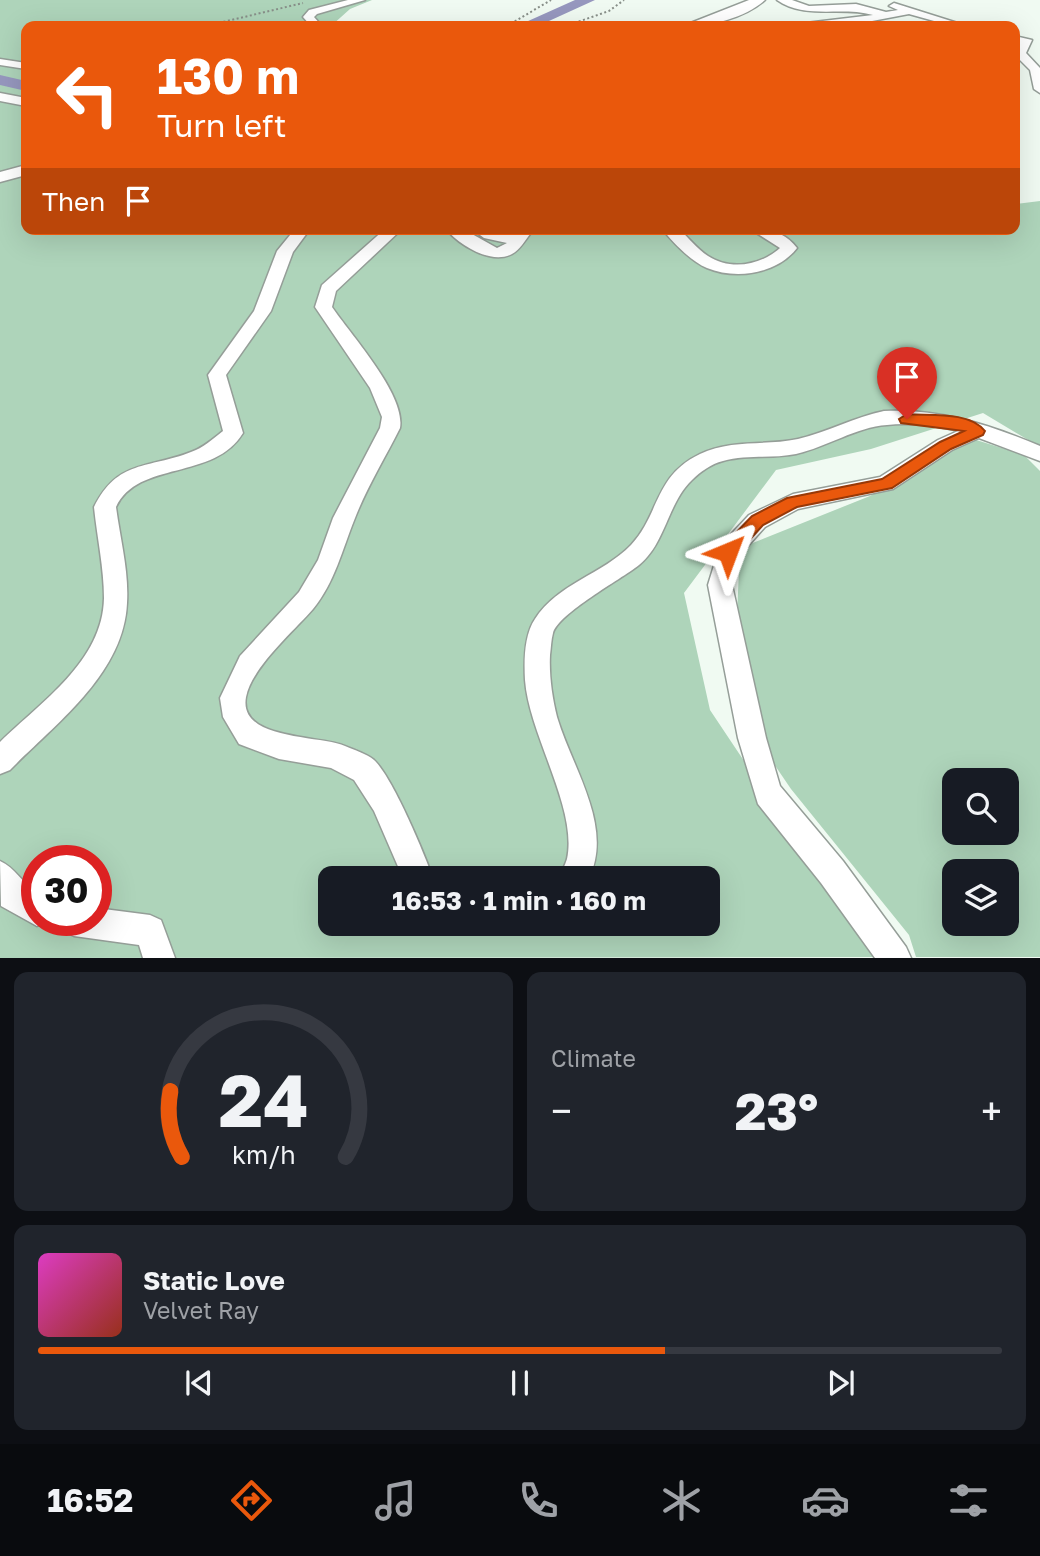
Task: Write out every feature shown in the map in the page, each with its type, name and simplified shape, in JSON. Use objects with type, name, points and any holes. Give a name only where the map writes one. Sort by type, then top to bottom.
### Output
[{"type":"main road","points":[[707,21],[759,0]]},
{"type":"main road","points":[[0,177],[21,171]]},
{"type":"street","points":[[312,21],[308,17],[313,12],[360,0]]},
{"type":"street","points":[[782,0],[808,9],[856,7],[884,15]]},
{"type":"street","points":[[899,0],[893,6],[905,12],[942,21]]},
{"type":"street","points":[[856,21],[905,12]]},
{"type":"street","points":[[1040,46],[1021,40],[1020,54],[1035,69],[1040,89]]},
{"type":"street","points":[[0,62],[21,65]]},
{"type":"street","points":[[0,97],[21,102]]},
{"type":"street","points":[[0,761],[27,733],[71,695],[106,645],[116,607],[104,507],[108,497],[118,485],[131,477],[196,459],[215,449],[233,433],[232,419],[218,388],[217,375],[262,311],[285,251],[298,235]]},
{"type":"street","points":[[387,235],[328,289],[323,307],[379,387],[392,417],[390,429],[344,518],[328,563],[307,598],[249,664],[233,698],[236,716],[248,735],[279,746],[335,755],[364,770],[384,801],[413,866]]},
{"type":"street","points":[[461,235],[485,252],[505,253],[515,246],[522,235]]},
{"type":"street","points":[[487,235],[504,240],[518,235]]},
{"type":"street","points":[[676,235],[703,260],[739,269],[762,266],[781,257],[789,248],[784,242],[769,235]]},
{"type":"street","points":[[579,866],[583,856],[581,828],[544,718],[535,663],[542,629],[559,609],[636,554],[648,538],[666,495],[684,475],[708,458],[723,452],[750,448],[788,448],[887,418],[962,423],[1040,454]]},
{"type":"street","points":[[895,957],[832,872],[768,794],[749,726],[720,585],[728,552],[757,521],[793,502],[886,484],[945,445],[977,431]]},
{"type":"street","points":[[0,876],[12,895],[21,901]]},
{"type":"street","points":[[112,926],[150,931],[159,957]]},
{"type":"path","points":[[515,21],[551,0]]},
{"type":"path","points":[[580,21],[609,11],[624,0]]},
{"type":"path","points":[[227,21],[306,2]]},
{"type":"green space","points":[[0,0],[372,0],[350,9],[337,21],[21,21],[21,235],[1020,235],[1020,203],[1040,201],[1040,447],[983,413],[871,449],[776,470],[684,593],[710,710],[875,957],[0,958]]},
{"type":"green space","points":[[973,439],[1024,455],[1040,471],[1040,957],[916,957],[909,935],[791,789],[759,742],[737,615],[740,548],[870,496]]},
{"type":"waterway","points":[[537,21],[588,0]]},
{"type":"waterway","points":[[0,80],[21,85]]},
{"type":"route","points":[[728,552],[757,521],[793,502],[886,484],[945,445],[977,431],[962,423],[907,419]]}]
